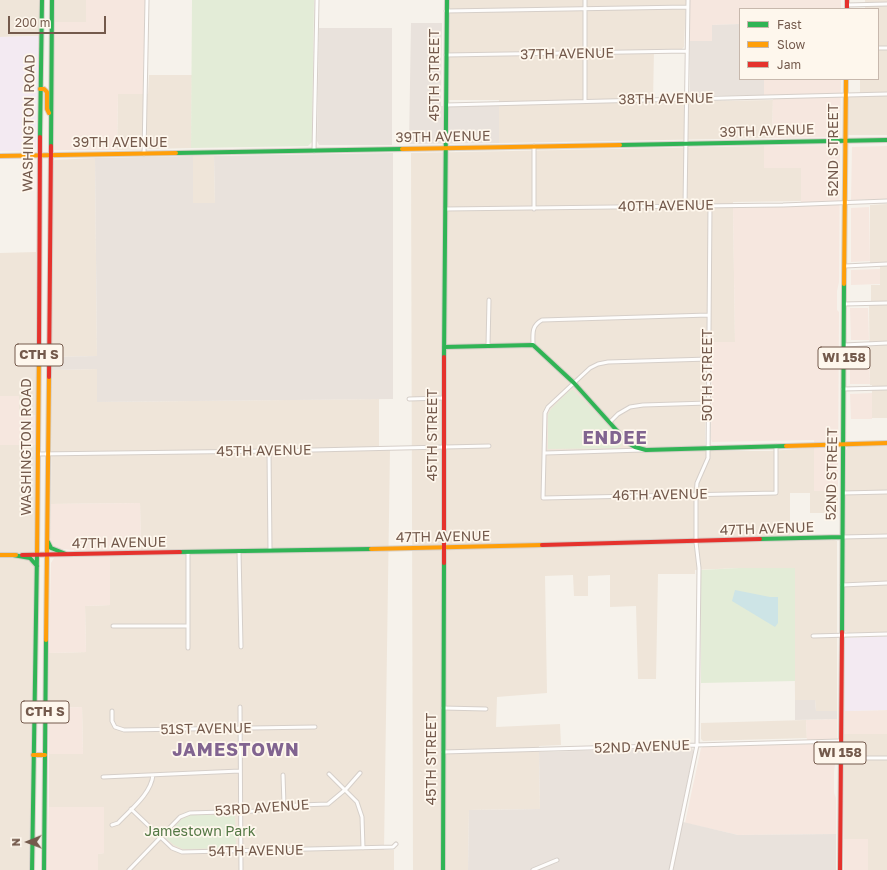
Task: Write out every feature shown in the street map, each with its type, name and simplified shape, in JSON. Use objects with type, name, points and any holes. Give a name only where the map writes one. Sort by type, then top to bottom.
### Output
[{"type":"main road","name":"WASHINGTON ROAD","points":[[32,870],[37,568],[39,155],[42,0]]},
{"type":"main road","name":"WASHINGTON ROAD","points":[[44,870],[52,0]]},
{"type":"main road","name":"45TH STREET","points":[[443,870],[444,347],[447,0]]},
{"type":"main road","name":"52ND STREET","points":[[840,870],[846,80]]},
{"type":"main road","points":[[40,89],[44,89],[47,92],[47,109],[50,117]]},
{"type":"main road","name":"39TH AVENUE","points":[[0,156],[887,140]]},
{"type":"main road","points":[[444,347],[533,346],[574,383],[628,443],[646,450],[887,443]]},
{"type":"main road","name":"47TH AVENUE","points":[[0,555],[444,548],[842,537]]},
{"type":"main road","points":[[48,541],[51,548],[66,554]]},
{"type":"main road","points":[[13,555],[32,559],[37,568]]},
{"type":"main road","points":[[33,755],[45,755]]},
{"type":"street","points":[[144,154],[147,0]]},
{"type":"street","points":[[314,151],[316,0]]},
{"type":"street","points":[[585,101],[586,0]]},
{"type":"street","points":[[685,206],[688,0]]},
{"type":"street","points":[[847,5],[887,4]]},
{"type":"street","points":[[446,11],[688,7]]},
{"type":"street","name":"37TH AVENUE","points":[[446,55],[687,52]]},
{"type":"street","name":"38TH AVENUE","points":[[446,105],[887,94]]},
{"type":"street","points":[[534,146],[534,208]]},
{"type":"street","name":"40TH AVENUE","points":[[445,209],[685,206],[887,201]]},
{"type":"street","name":"50TH STREET","points":[[698,745],[699,568],[696,542],[696,495],[697,483],[708,458],[710,205]]},
{"type":"street","points":[[844,266],[887,264]]},
{"type":"street","points":[[488,346],[489,300]]},
{"type":"street","points":[[844,304],[887,303]]},
{"type":"street","points":[[533,346],[533,329],[536,323],[542,320],[709,315]]},
{"type":"street","points":[[844,344],[887,343]]},
{"type":"street","points":[[646,450],[545,453],[545,412],[548,407],[590,368],[598,364],[608,362],[709,359]]},
{"type":"street","points":[[843,389],[887,388]]},
{"type":"street","points":[[409,399],[444,398]]},
{"type":"street","points":[[610,422],[618,414],[630,407],[644,405],[708,403]]},
{"type":"street","name":"45TH AVENUE","points":[[38,454],[489,446]]},
{"type":"street","name":"46TH AVENUE","points":[[545,453],[543,498],[696,495],[776,492],[776,446]]},
{"type":"street","points":[[269,451],[270,550]]},
{"type":"street","points":[[842,493],[887,492]]},
{"type":"street","name":"47TH AVENUE","points":[[842,537],[887,536]]},
{"type":"street","points":[[239,551],[241,647]]},
{"type":"street","points":[[188,553],[188,648]]},
{"type":"street","points":[[842,585],[887,583]]},
{"type":"street","points":[[113,626],[187,626]]},
{"type":"street","points":[[813,636],[887,634]]},
{"type":"street","points":[[240,707],[240,870]]},
{"type":"street","points":[[443,708],[486,709]]},
{"type":"street","name":"51ST AVENUE","points":[[112,711],[112,721],[115,727],[124,730],[315,727]]},
{"type":"street","name":"52ND AVENUE","points":[[443,752],[840,741]]},
{"type":"street","points":[[671,870],[698,745]]},
{"type":"street","points":[[840,758],[887,758]]},
{"type":"street","points":[[103,777],[240,771]]},
{"type":"street","name":"53RD AVENUE","points":[[129,870],[180,817],[190,813],[256,811],[272,806],[328,804],[346,789],[360,773]]},
{"type":"street","points":[[112,825],[118,823],[149,790],[153,774]]},
{"type":"street","points":[[329,774],[346,789],[357,802],[362,817],[363,848]]},
{"type":"street","points":[[283,775],[284,805]]},
{"type":"street","name":"54TH AVENUE","points":[[131,809],[172,848],[182,852],[393,847],[396,844]]},
{"type":"street","points":[[533,870],[557,860]]},
{"type":"shaded area","points":[[0,0],[39,0],[39,36],[0,37]]},
{"type":"shaded area","points":[[55,0],[86,0],[86,22],[54,22]]},
{"type":"shaded area","points":[[86,0],[145,0],[143,94],[118,94],[117,150],[54,150],[52,148],[52,144],[54,22],[86,22]]},
{"type":"shaded area","points":[[450,0],[686,0],[684,47],[682,49],[654,49],[653,102],[773,100],[772,138],[499,143],[499,100],[449,100]]},
{"type":"shaded area","points":[[690,0],[841,0],[841,8],[739,8],[739,24],[712,25],[712,41],[690,41]]},
{"type":"shaded area","points":[[865,0],[887,0],[887,135],[844,135],[845,96],[860,96],[860,80],[879,80],[879,8],[865,8]]},
{"type":"shaded area","points":[[411,23],[442,23],[441,106],[499,105],[499,143],[409,144]]},
{"type":"shaded area","points":[[739,24],[739,80],[764,80],[764,95],[691,96],[690,41],[712,41],[712,25]]},
{"type":"shaded area","points":[[319,28],[392,28],[392,145],[319,145],[317,141]]},
{"type":"shaded area","points":[[39,36],[36,148],[34,150],[27,151],[0,151],[0,37]]},
{"type":"shaded area","points":[[149,75],[192,75],[191,148],[117,150],[118,94],[148,94]]},
{"type":"shaded area","points":[[764,80],[841,80],[840,135],[836,137],[772,138],[773,95],[764,95]]},
{"type":"shaded area","points":[[839,145],[839,282],[837,291],[837,310],[839,312],[838,491],[814,491],[814,440],[712,442],[712,342],[735,342],[733,208],[801,206],[801,168],[764,168],[764,146]]},
{"type":"shaded area","points":[[764,146],[764,168],[801,168],[801,201],[733,202],[735,342],[706,342],[705,451],[769,451],[814,448],[814,491],[838,491],[838,513],[810,513],[810,493],[790,493],[790,541],[837,541],[837,711],[816,711],[815,700],[795,700],[794,568],[739,568],[695,570],[695,574],[658,574],[656,679],[638,679],[636,606],[610,607],[610,575],[588,576],[588,596],[574,596],[573,575],[545,576],[547,693],[497,697],[496,727],[560,724],[561,745],[539,746],[540,809],[469,810],[468,870],[413,870],[411,153]]},
{"type":"shaded area","points":[[887,146],[887,199],[851,200],[852,147]]},
{"type":"shaded area","points":[[393,153],[393,399],[97,402],[97,369],[52,370],[52,357],[97,356],[95,158],[193,156],[193,203],[215,203],[214,156]]},
{"type":"shaded area","points":[[193,156],[214,156],[215,203],[193,204]]},
{"type":"shaded area","points":[[95,158],[97,356],[52,357],[52,161]]},
{"type":"shaded area","points":[[887,204],[887,418],[872,418],[869,305],[871,305],[871,285],[880,285],[880,263],[870,263],[870,205]]},
{"type":"shaded area","points":[[869,207],[870,261],[851,262],[851,208]]},
{"type":"shaded area","points":[[36,252],[36,415],[19,415],[18,396],[0,396],[0,253]]},
{"type":"shaded area","points":[[880,269],[880,284],[851,285],[851,270]]},
{"type":"shaded area","points":[[850,308],[868,308],[869,340],[851,340]]},
{"type":"shaded area","points":[[850,348],[869,348],[870,384],[850,384]]},
{"type":"shaded area","points":[[97,369],[97,402],[379,399],[379,449],[390,449],[384,850],[394,850],[394,870],[98,870],[98,854],[104,853],[49,807],[49,754],[83,753],[82,707],[49,708],[49,653],[86,652],[85,606],[110,605],[110,556],[141,555],[140,503],[51,504],[52,370]]},
{"type":"shaded area","points":[[872,393],[872,419],[851,419],[850,394]]},
{"type":"shaded area","points":[[0,396],[19,396],[19,415],[36,415],[36,445],[0,445]]},
{"type":"shaded area","points":[[0,445],[36,445],[29,870],[0,870]]},
{"type":"shaded area","points":[[887,446],[887,632],[848,633],[845,631],[846,450],[848,447]]},
{"type":"shaded area","points":[[140,503],[141,550],[110,550],[110,605],[85,606],[86,652],[49,653],[51,563],[54,558],[73,556],[74,550],[59,549],[52,546],[50,538],[51,504]]},
{"type":"shaded area","points":[[887,636],[887,710],[845,711],[845,638]]},
{"type":"shaded area","points":[[795,700],[815,700],[816,711],[837,711],[837,719],[795,720]]},
{"type":"shaded area","points":[[82,707],[83,754],[49,754],[49,708]]},
{"type":"shaded area","points":[[887,710],[887,734],[844,734],[845,711]]},
{"type":"shaded area","points":[[837,719],[837,748],[834,772],[836,834],[738,835],[685,823],[701,748],[807,744],[806,720]]},
{"type":"shaded area","points":[[806,720],[807,738],[703,741],[701,739],[701,723]]},
{"type":"shaded area","points":[[844,734],[887,734],[887,870],[868,870],[868,839],[844,839]]},
{"type":"shaded area","points":[[692,748],[693,754],[679,821],[738,835],[836,834],[836,870],[468,870],[469,810],[540,809],[539,752]]},
{"type":"shaded area","points":[[49,807],[104,807],[104,853],[98,854],[98,870],[47,870]]},
{"type":"shaded area","points":[[844,839],[868,839],[868,870],[844,870]]},
{"type":"green space","points":[[192,0],[314,0],[312,142],[308,146],[191,148]]},
{"type":"green space","points":[[573,390],[621,439],[621,446],[617,448],[548,449],[548,415],[551,409],[569,391]]},
{"type":"green space","points":[[795,568],[795,681],[701,683],[701,570]]},
{"type":"green space","name":"Jamestown Park","points":[[191,815],[235,815],[236,848],[183,849],[174,845],[165,837],[182,819]]},
{"type":"water","points":[[735,590],[770,597],[778,597],[778,623],[775,627],[732,601]]},
{"type":"traffic: fast","points":[[40,137],[42,0]]},
{"type":"traffic: fast","points":[[51,146],[52,0]]},
{"type":"traffic: fast","points":[[444,357],[447,0]]},
{"type":"traffic: fast","points":[[620,145],[887,140]]},
{"type":"traffic: fast","points":[[176,153],[402,149]]},
{"type":"traffic: fast","points":[[842,632],[844,284]]},
{"type":"traffic: fast","points":[[444,347],[533,345],[574,383],[628,443],[635,447],[646,450],[786,446]]},
{"type":"traffic: fast","points":[[760,539],[842,537]]},
{"type":"traffic: fast","points":[[48,542],[51,548],[66,554]]},
{"type":"traffic: fast","points":[[180,552],[371,549]]},
{"type":"traffic: fast","points":[[32,870],[37,554]]},
{"type":"traffic: fast","points":[[13,555],[30,558],[37,566]]},
{"type":"traffic: fast","points":[[443,870],[444,563]]},
{"type":"traffic: fast","points":[[44,870],[46,640]]},
{"type":"traffic: slow","points":[[844,284],[846,80]]},
{"type":"traffic: slow","points":[[40,89],[44,89],[47,92],[47,109],[49,113]]},
{"type":"traffic: slow","points":[[402,149],[620,145]]},
{"type":"traffic: slow","points":[[0,156],[176,153]]},
{"type":"traffic: slow","points":[[37,554],[39,348]]},
{"type":"traffic: slow","points":[[46,640],[49,377]]},
{"type":"traffic: slow","points":[[786,446],[887,443]]},
{"type":"traffic: slow","points":[[371,549],[542,545]]},
{"type":"traffic: slow","points":[[0,555],[16,555]]},
{"type":"traffic: slow","points":[[33,755],[45,755]]},
{"type":"traffic: jam","points":[[847,0],[847,8]]},
{"type":"traffic: jam","points":[[39,348],[40,137]]},
{"type":"traffic: jam","points":[[49,377],[51,146]]},
{"type":"traffic: jam","points":[[444,357],[444,563]]},
{"type":"traffic: jam","points":[[542,545],[760,539]]},
{"type":"traffic: jam","points":[[22,555],[180,552]]},
{"type":"traffic: jam","points":[[840,870],[842,632]]},
{"type":"district","name":"ENDEE","points":[[615,438]]},
{"type":"district","name":"JAMESTOWN","points":[[236,750]]}]
